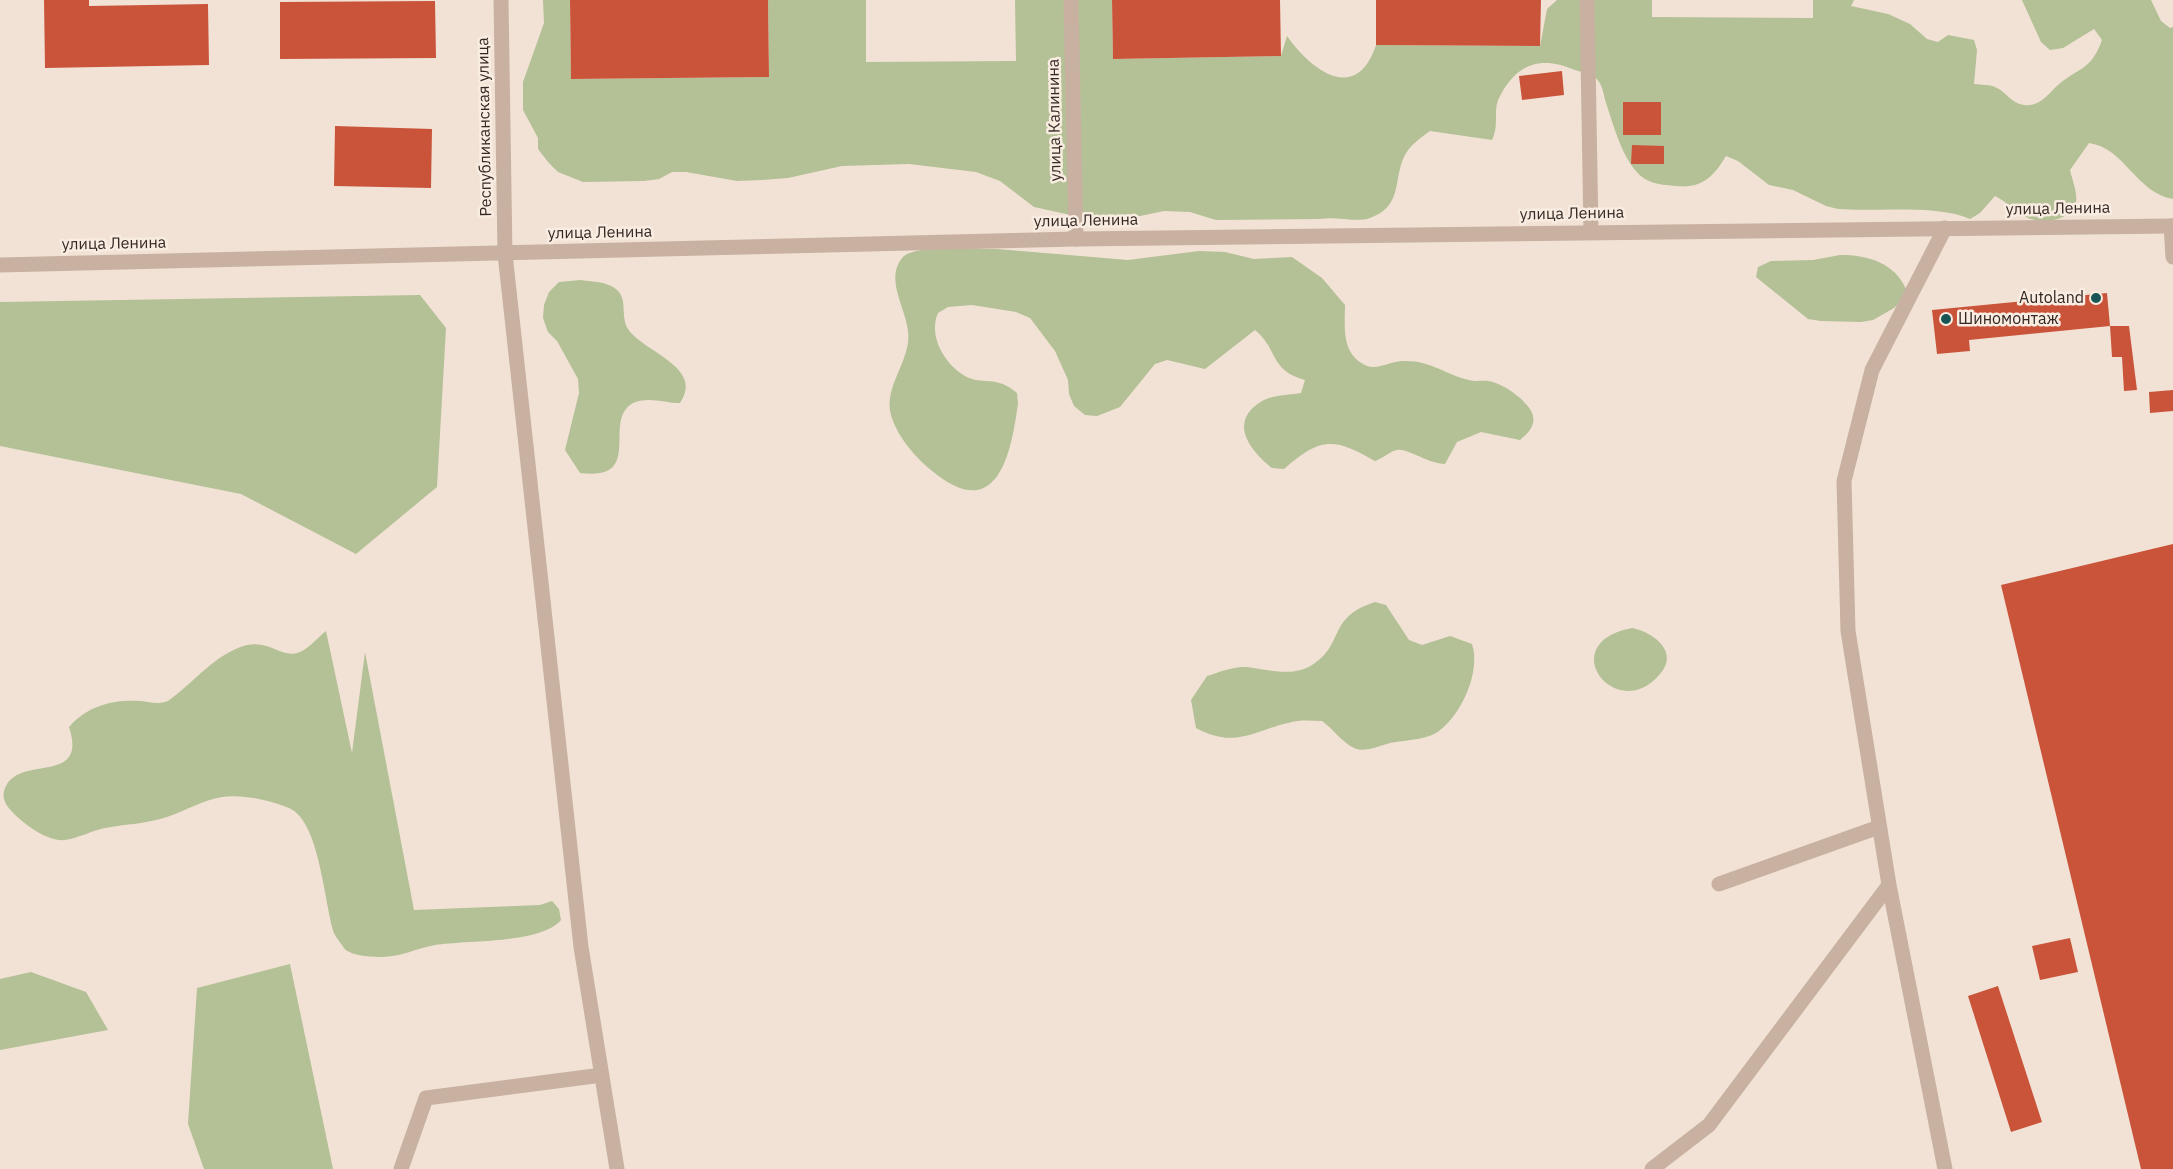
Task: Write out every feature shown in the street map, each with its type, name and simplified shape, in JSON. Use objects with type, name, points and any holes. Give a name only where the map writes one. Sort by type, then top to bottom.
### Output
[{"type":"street","name":"Республиканская улица","points":[[501,0],[505,254],[582,947],[616,1169]]},
{"type":"street","name":"улица Калинина","points":[[1071,0],[1076,239]]},
{"type":"street","points":[[1587,0],[1591,232]]},
{"type":"street","name":"улица Ленина","points":[[0,265],[1076,239],[2172,226]]},
{"type":"street","points":[[2172,226],[2173,257]]},
{"type":"street","points":[[1945,228],[1872,370],[1844,481],[1848,631],[1889,885],[1945,1169]]},
{"type":"street","points":[[1719,884],[1879,827]]},
{"type":"street","points":[[1652,1169],[1709,1125],[1889,885]]},
{"type":"street","points":[[401,1169],[426,1098],[602,1075]]},
{"type":"green space","points":[[543,0],[570,0],[571,79],[769,77],[768,0],[866,0],[866,62],[1016,61],[1015,0],[1112,0],[1113,59],[1281,56],[1287,36],[1297,49],[1320,70],[1333,76],[1345,77],[1357,74],[1367,63],[1376,45],[1540,46],[1547,9],[1557,0],[1652,0],[1652,17],[1813,18],[1813,0],[1854,0],[1851,6],[1888,14],[1910,24],[1927,39],[1938,42],[1948,35],[1974,40],[1977,50],[1974,84],[1994,87],[2016,102],[2030,105],[2043,99],[2065,79],[2089,63],[2102,40],[2094,29],[2063,48],[2050,50],[2041,42],[2022,0],[2151,0],[2161,21],[2170,28],[2173,27],[2173,199],[2149,188],[2112,153],[2089,143],[2070,170],[2076,195],[2073,209],[2062,217],[2047,221],[2026,217],[1995,196],[1980,213],[1970,219],[1956,214],[1924,210],[1838,209],[1826,206],[1793,190],[1769,185],[1738,161],[1726,156],[1717,170],[1700,183],[1685,186],[1655,183],[1641,176],[1627,158],[1602,87],[1597,79],[1552,63],[1532,65],[1523,69],[1507,85],[1498,101],[1496,128],[1492,140],[1430,131],[1415,142],[1406,153],[1395,192],[1388,207],[1365,219],[1216,220],[1190,212],[1164,211],[1140,216],[1089,219],[1034,207],[1000,181],[976,172],[909,164],[842,166],[788,178],[762,180],[737,181],[686,172],[672,172],[659,179],[644,181],[583,182],[558,172],[548,162],[538,149],[538,138],[523,110],[523,82],[544,23]]},
{"type":"green space","points":[[997,249],[1128,260],[1199,251],[1225,252],[1254,259],[1292,257],[1322,278],[1345,305],[1348,345],[1351,353],[1363,364],[1372,367],[1398,361],[1413,361],[1469,380],[1493,382],[1511,391],[1526,404],[1532,414],[1532,426],[1520,440],[1481,432],[1457,442],[1445,464],[1432,462],[1401,450],[1394,451],[1375,461],[1349,448],[1328,444],[1308,451],[1284,469],[1272,468],[1251,446],[1244,429],[1245,420],[1250,411],[1263,400],[1301,393],[1305,380],[1285,371],[1263,337],[1255,330],[1205,369],[1167,360],[1155,364],[1120,407],[1097,416],[1085,415],[1074,406],[1069,394],[1068,380],[1055,351],[1030,318],[1016,312],[972,305],[948,307],[938,313],[935,322],[937,339],[945,357],[957,371],[965,376],[1009,387],[1017,393],[1018,403],[1011,444],[1005,462],[996,477],[985,487],[971,490],[953,485],[919,459],[902,438],[891,415],[891,394],[908,342],[908,331],[895,274],[903,257],[920,250]]},
{"type":"green space","points":[[1840,255],[1870,259],[1887,266],[1901,280],[1906,289],[1902,300],[1894,308],[1873,320],[1861,322],[1808,319],[1756,277],[1758,267],[1771,261],[1813,260]]},
{"type":"green space","points":[[581,280],[605,283],[617,290],[622,298],[624,319],[628,329],[669,361],[685,379],[686,390],[680,403],[644,400],[633,403],[624,412],[620,423],[617,459],[612,468],[600,473],[580,473],[565,450],[579,393],[578,379],[557,341],[548,332],[543,318],[544,305],[549,292],[559,282]]},
{"type":"green space","points":[[420,295],[446,328],[437,487],[356,554],[241,494],[0,446],[0,302]]},
{"type":"green space","points":[[1375,602],[1386,605],[1409,640],[1422,645],[1450,636],[1472,644],[1474,667],[1468,691],[1455,714],[1439,731],[1422,738],[1362,750],[1354,748],[1341,739],[1322,721],[1298,721],[1236,737],[1211,735],[1196,728],[1191,700],[1207,676],[1242,667],[1282,672],[1307,668],[1324,655],[1350,615]]},
{"type":"green space","points":[[1632,628],[1648,634],[1661,644],[1667,658],[1660,674],[1643,688],[1626,691],[1611,686],[1600,676],[1594,663],[1597,649],[1608,636]]},
{"type":"green space","points":[[326,631],[352,753],[365,652],[414,910],[540,905],[552,901],[559,909],[561,920],[551,928],[502,940],[435,945],[389,957],[356,954],[347,951],[334,933],[314,845],[308,829],[299,816],[289,808],[256,798],[222,797],[174,815],[144,823],[105,828],[75,838],[58,840],[34,830],[13,813],[6,804],[4,791],[14,777],[62,763],[69,756],[72,745],[69,727],[92,709],[120,701],[157,703],[168,701],[210,665],[238,648],[257,644],[284,653],[297,653],[308,647]]},
{"type":"green space","points":[[290,964],[333,1169],[204,1169],[188,1124],[197,988]]},
{"type":"green space","points":[[31,972],[86,992],[108,1030],[0,1050],[0,979]]},
{"type":"building","points":[[44,0],[89,0],[89,6],[208,4],[209,65],[45,68]]},
{"type":"building","points":[[570,0],[768,0],[769,77],[571,79]]},
{"type":"building","points":[[1112,0],[1280,0],[1281,56],[1113,59]]},
{"type":"building","points":[[1376,0],[1541,0],[1540,46],[1376,45]]},
{"type":"building","points":[[435,1],[436,58],[280,59],[280,2]]},
{"type":"building","points":[[1562,71],[1564,95],[1522,100],[1519,76]]},
{"type":"building","points":[[1623,102],[1661,102],[1661,135],[1623,135]]},
{"type":"building","points":[[335,126],[432,129],[431,188],[334,186]]},
{"type":"building","points":[[1632,145],[1664,146],[1664,164],[1631,164]]},
{"type":"building","points":[[2107,293],[2110,326],[1969,340],[1970,351],[1937,354],[1932,310]]},
{"type":"building","points":[[2110,326],[2129,326],[2137,390],[2124,391],[2122,357],[2112,357]]},
{"type":"building","points":[[2173,390],[2173,411],[2150,413],[2149,392]]},
{"type":"building","points":[[2173,544],[2173,1169],[2141,1169],[2001,585]]},
{"type":"building","points":[[2070,938],[2078,972],[2040,980],[2032,946]]},
{"type":"building","points":[[1998,986],[2042,1122],[2011,1132],[1968,996]]},
{"type":"place","name":"Autoland","points":[[2096,298]]},
{"type":"place","name":"Шиномонтаж","points":[[1946,319]]}]
